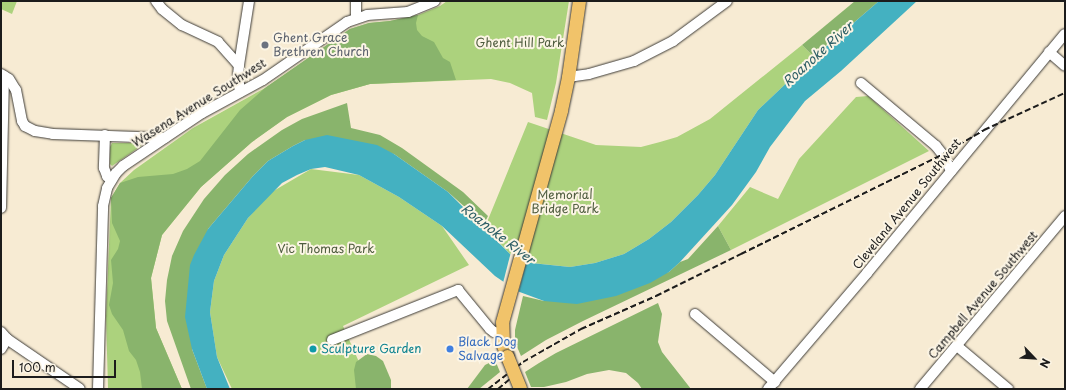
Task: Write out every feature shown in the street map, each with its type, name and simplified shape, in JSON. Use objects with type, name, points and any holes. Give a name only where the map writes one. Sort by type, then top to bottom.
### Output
[{"type":"main road","points":[[520,389],[503,345],[502,334],[505,311],[561,110],[568,77],[579,1]]},
{"type":"street","points":[[156,1],[167,13],[182,25],[218,42],[241,49]]},
{"type":"street","points":[[240,92],[238,75],[249,1]]},
{"type":"street","points":[[356,1],[356,18]]},
{"type":"street","name":"Wasena Avenue Southwest","points":[[98,389],[103,206],[107,188],[111,180],[123,166],[210,108],[263,80],[347,22],[367,15],[408,12],[435,1]]},
{"type":"street","points":[[568,77],[621,66],[654,52],[689,30],[727,1]]},
{"type":"street","name":"Cleveland Avenue Southwest","points":[[772,385],[1065,34]]},
{"type":"street","points":[[218,42],[239,65]]},
{"type":"street","points":[[1050,52],[1065,66]]},
{"type":"street","points":[[1,208],[2,75],[9,79],[16,90],[20,116],[25,126],[30,129],[53,134],[165,138]]},
{"type":"street","points":[[861,83],[936,146],[943,154],[952,171]]},
{"type":"street","points":[[105,135],[104,168],[106,176],[111,180]]},
{"type":"street","name":"Campbell Avenue Southwest","points":[[920,389],[1065,216]]},
{"type":"street","points":[[332,340],[458,290],[494,332],[502,334]]},
{"type":"street","points":[[695,314],[772,385]]},
{"type":"street","points":[[1,349],[4,336],[80,389]]},
{"type":"street","points":[[957,346],[1008,389]]},
{"type":"green space","points":[[1,1],[17,1],[12,14],[1,9]]},
{"type":"green space","name":"Ghent Hill Park","points":[[447,1],[569,1],[556,83],[547,120],[535,117],[532,93],[510,83],[491,79],[370,84],[331,95],[287,117],[252,142],[201,187],[162,235],[151,278],[156,328],[182,389],[108,389],[106,316],[111,198],[120,183],[134,170],[193,128],[265,88],[350,29],[369,23],[390,21],[418,15],[440,6]]},
{"type":"green space","points":[[855,1],[879,1],[814,57],[802,45]]},
{"type":"green space","points":[[418,15],[416,23],[417,30],[422,36],[434,42],[443,58],[450,62],[456,80],[370,84],[331,95],[287,117],[252,142],[201,187],[162,235],[151,278],[156,328],[182,389],[142,389],[140,372],[136,360],[129,351],[123,330],[112,314],[109,305],[113,283],[111,260],[118,249],[120,241],[112,223],[111,198],[120,183],[138,177],[173,174],[187,169],[200,161],[240,110],[265,88],[350,29],[369,23],[390,21]]},
{"type":"green space","name":"Memorial Bridge Park","points":[[802,45],[814,57],[758,110],[715,175],[698,195],[671,222],[649,239],[624,254],[595,263],[570,267],[532,263],[510,254],[485,227],[528,122],[596,145],[641,147],[660,142],[677,137],[710,119]]},
{"type":"green space","points":[[868,96],[929,151],[731,250],[718,226],[750,187],[778,199],[799,159],[856,97]]},
{"type":"green space","points":[[347,103],[351,128],[380,135],[402,148],[463,192],[488,216],[484,224],[448,192],[394,154],[305,140],[293,146],[268,161],[253,176],[208,229],[192,349],[207,389],[191,389],[167,321],[165,301],[167,280],[172,256],[183,231],[204,199],[225,175],[248,154],[282,130],[302,119]]},
{"type":"green space","points":[[112,143],[139,143],[141,146],[112,166],[110,164],[110,147]]},
{"type":"green space","name":"Vic Thomas Park","points":[[311,169],[359,175],[399,197],[442,226],[469,265],[343,326],[371,389],[232,389],[217,357],[210,312],[214,281],[224,255],[248,218],[270,193]]},
{"type":"green space","points":[[718,226],[731,250],[583,321],[546,340],[521,356],[515,342],[515,330],[523,296],[544,301],[669,272],[680,262],[688,259]]},
{"type":"green space","points":[[658,303],[662,314],[658,342],[662,352],[691,389],[642,389],[638,383],[626,373],[609,370],[587,374],[566,382],[544,387],[531,387],[525,372],[556,353]]},
{"type":"green space","points":[[367,354],[376,356],[383,361],[391,380],[391,389],[356,389],[354,370],[356,362]]},
{"type":"green space","points":[[495,360],[500,372],[479,389],[467,389],[485,365]]},
{"type":"water","name":"Roanoke River","points":[[879,1],[917,1],[841,71],[805,101],[770,147],[756,172],[732,205],[680,262],[669,272],[650,283],[616,296],[577,304],[544,301],[517,291],[495,276],[442,226],[399,197],[359,175],[325,167],[311,169],[282,183],[248,218],[224,255],[214,281],[210,312],[217,357],[230,389],[207,389],[192,349],[185,317],[190,265],[208,229],[253,176],[268,161],[293,146],[305,140],[327,135],[377,145],[394,154],[448,192],[510,254],[531,263],[570,267],[595,263],[624,254],[649,239],[671,222],[698,195],[715,175],[758,110],[814,57]]},
{"type":"pier","points":[[511,252],[527,259],[518,294],[503,283]]},
{"type":"railway","points":[[488,389],[523,362],[581,329],[656,296],[943,154],[984,130],[1065,93]]},
{"type":"railway","points":[[498,389],[518,372]]},
{"type":"place","name":"Ghent Grace Brethren Church","points":[[265,45]]},
{"type":"place","name":"Sculpture Garden","points":[[313,349]]},
{"type":"place","name":"Black Dog Salvage","points":[[450,349]]}]
